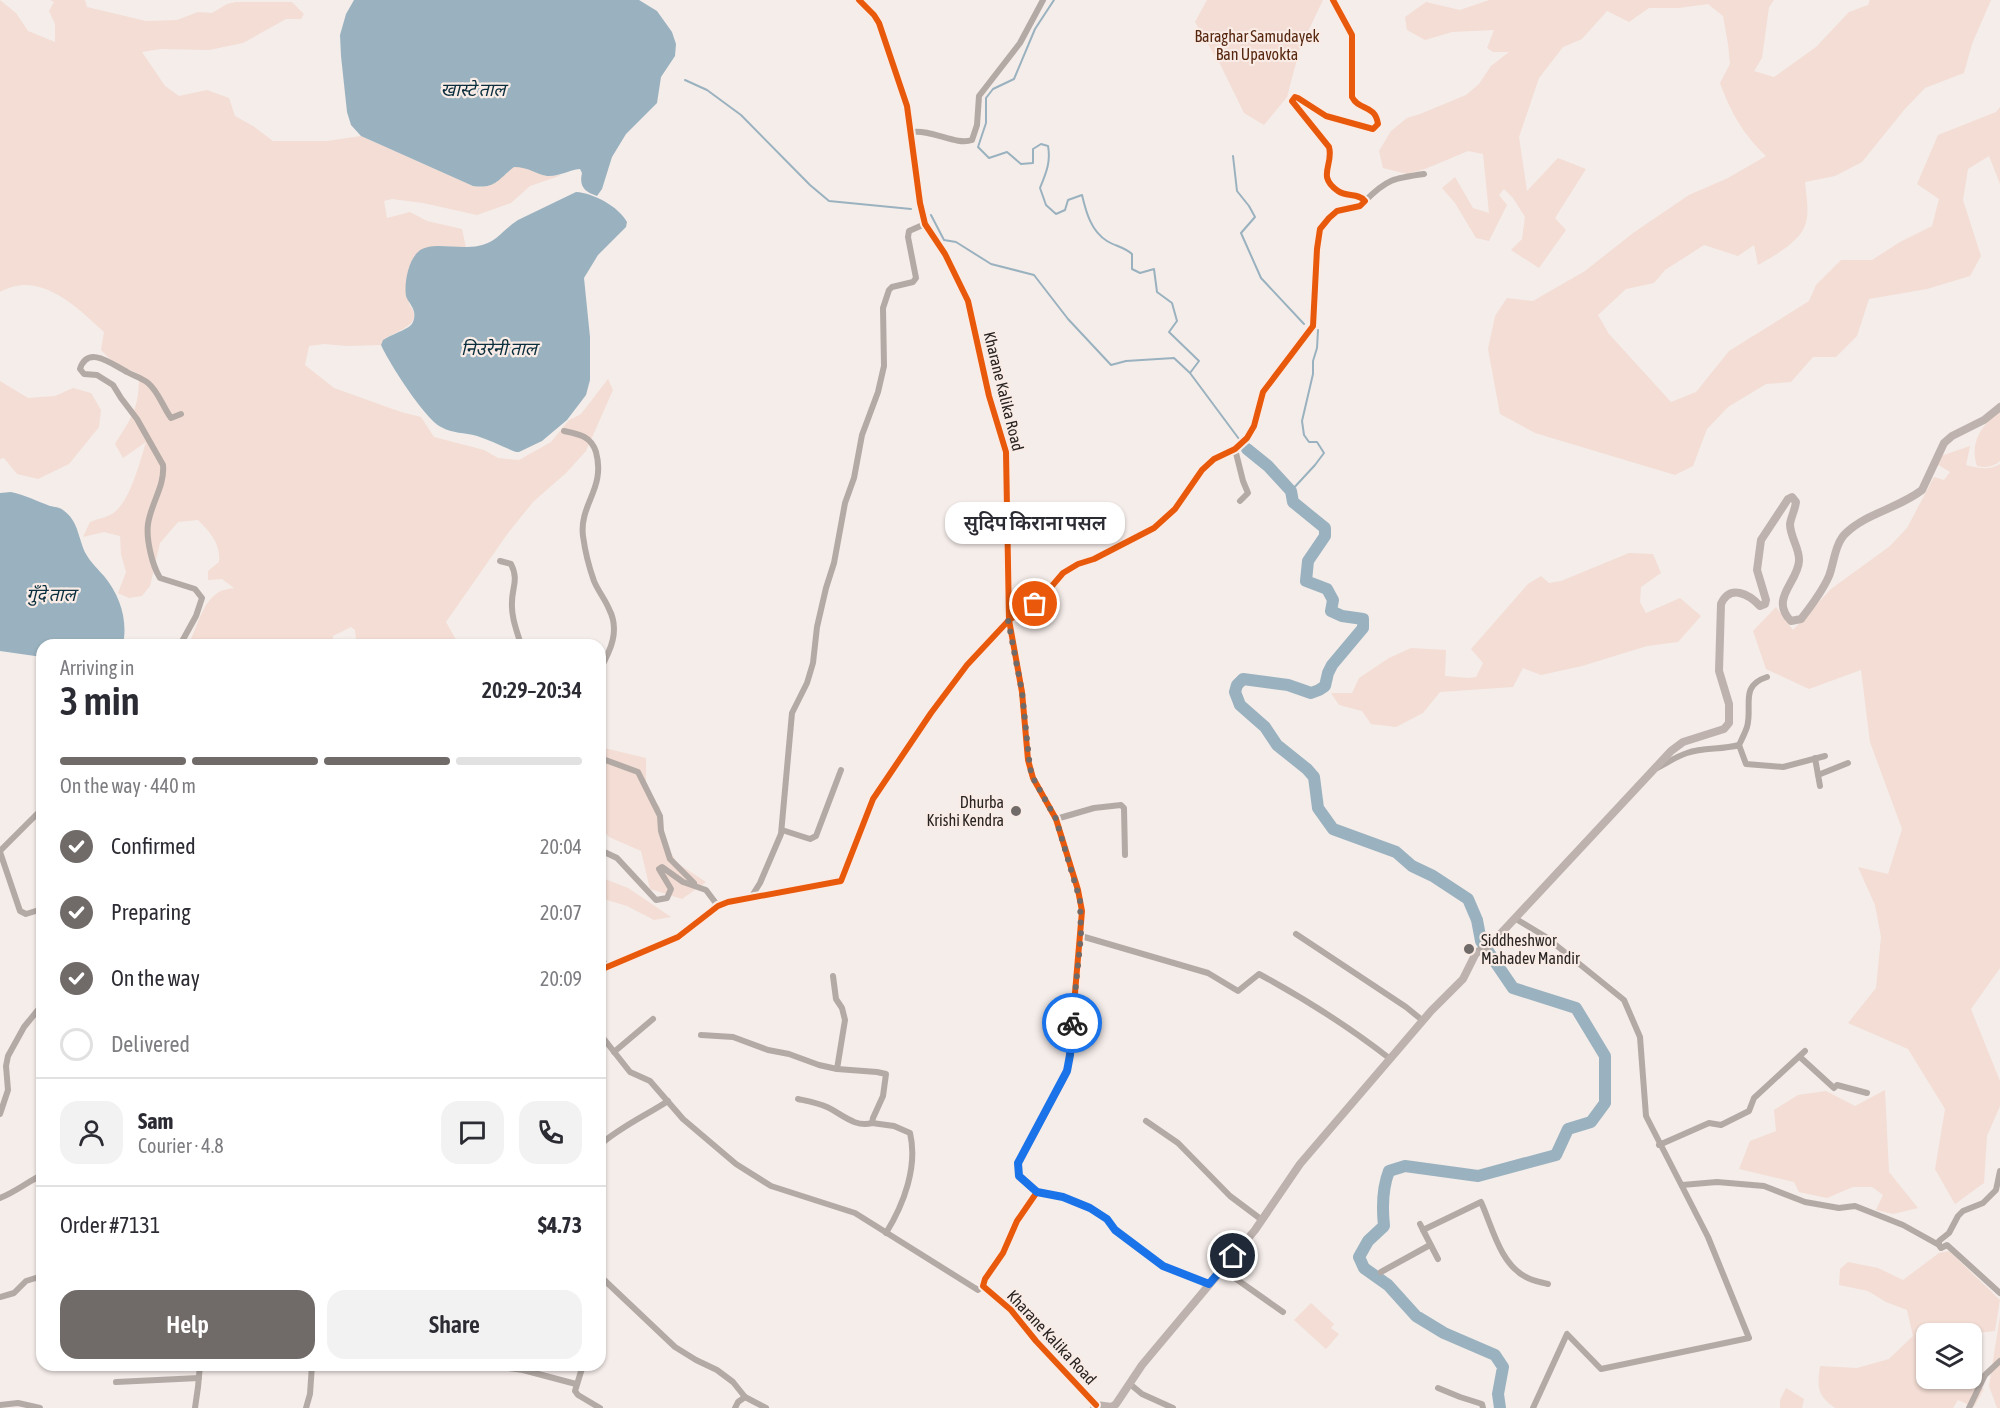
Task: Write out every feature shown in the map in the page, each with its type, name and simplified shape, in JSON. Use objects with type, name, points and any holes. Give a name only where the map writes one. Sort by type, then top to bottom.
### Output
[{"type":"main road","points":[[1491,945],[1671,751],[1683,742],[1724,729],[1729,723],[1729,704],[1719,671],[1721,604],[1727,595],[1740,592],[1753,598],[1760,606],[1765,604],[1766,600],[1756,570],[1761,540],[1788,499],[1792,497],[1796,502],[1796,509],[1790,524],[1800,560],[1796,573],[1785,592],[1783,603],[1788,617],[1791,621],[1796,621],[1801,619],[1822,590],[1845,534],[1875,514],[1916,495],[1922,490],[1944,443],[1952,436],[1984,420],[2000,407]]},
{"type":"main road","points":[[1095,1406],[1117,1406],[1142,1365],[1262,1220],[1300,1164],[1422,1020],[1463,978],[1476,953]]},
{"type":"street","name":"Kharane Kalika Road","points":[[859,0],[879,23],[907,106],[918,192],[925,224],[945,254],[968,301],[989,396],[1006,452],[1008,620],[1022,692],[1030,768],[1033,778],[1056,819],[1080,900],[1081,936],[1067,1071],[1018,1163],[1019,1176],[1037,1192],[1017,1221],[1003,1253],[985,1279],[983,1286],[1011,1310],[1095,1406]]},
{"type":"street","points":[[912,132],[929,132],[964,142],[972,140],[977,125],[979,96],[1020,43],[1043,0]]},
{"type":"street","points":[[1333,0],[1352,35],[1352,97],[1357,104],[1371,109],[1378,124],[1373,129],[1335,119],[1326,116],[1298,98],[1295,97],[1292,101],[1329,147],[1331,154],[1326,174],[1331,185],[1340,193],[1360,196],[1365,201]]},
{"type":"street","points":[[606,967],[678,937],[718,906],[733,900],[750,899],[841,881],[873,799],[931,713],[967,665],[1008,620],[1040,600],[1063,573],[1154,528],[1175,509],[1202,470],[1214,459],[1235,449],[1247,438],[1254,426],[1265,388],[1313,326],[1317,249],[1320,229],[1329,218],[1337,211],[1360,206],[1399,176],[1424,174]]},
{"type":"street","points":[[750,899],[782,830],[792,713],[807,684],[813,663],[817,627],[834,563],[845,502],[854,478],[862,435],[878,392],[884,366],[883,308],[892,286],[913,282],[916,278],[908,237],[909,231],[925,224]]},
{"type":"street","points":[[181,414],[171,418],[153,388],[142,379],[99,357],[88,357],[83,362],[80,369],[84,374],[97,375],[113,385],[137,419],[163,465],[164,473],[160,489],[148,524],[154,568],[160,578],[195,590],[202,598],[196,616],[183,639]]},
{"type":"street","points":[[564,431],[585,436],[594,446],[597,454],[597,485],[585,509],[582,532],[594,582],[610,609],[615,627],[606,659]]},
{"type":"street","points":[[1235,449],[1248,493],[1247,497],[1240,501]]},
{"type":"street","points":[[500,561],[512,564],[516,573],[512,601],[513,617],[519,639]]},
{"type":"street","points":[[1767,677],[1758,680],[1749,692],[1748,725],[1739,745],[1746,764],[1784,767],[1826,756]]},
{"type":"street","points":[[1652,771],[1687,753],[1705,749],[1724,750],[1739,745]]},
{"type":"street","points":[[1815,758],[1820,786]]},
{"type":"street","points":[[606,760],[638,772],[660,816],[661,831],[670,860],[696,886]]},
{"type":"street","points":[[1818,775],[1848,763]]},
{"type":"street","points":[[782,830],[810,839],[816,837],[841,770]]},
{"type":"street","points":[[1056,819],[1094,808],[1123,806],[1125,855]]},
{"type":"street","points":[[36,815],[0,851],[20,911],[26,914],[36,911]]},
{"type":"street","points":[[606,853],[617,858],[656,900],[667,898],[671,889],[659,869],[662,867],[683,882],[706,890],[718,906]]},
{"type":"street","points":[[1516,919],[1546,937],[1624,1000],[1640,1037],[1646,1116],[1708,1237],[1749,1338],[1601,1369],[1567,1334],[1533,1408]]},
{"type":"street","points":[[1296,934],[1422,1020]]},
{"type":"street","points":[[1081,936],[1208,973],[1238,991],[1259,974],[1319,1007],[1389,1058]]},
{"type":"street","points":[[1476,953],[1491,945]]},
{"type":"street","points":[[833,976],[836,999],[842,1008],[845,1020],[837,1069]]},
{"type":"street","points":[[0,1114],[8,1090],[6,1066],[8,1056],[29,1019],[36,1011]]},
{"type":"street","points":[[614,1052],[653,1018]]},
{"type":"street","points":[[701,1035],[733,1037],[768,1050],[837,1069],[877,1071],[886,1074],[883,1096],[872,1123]]},
{"type":"street","points":[[606,1042],[630,1071],[650,1081],[683,1119],[735,1164],[771,1186],[855,1213],[978,1290],[983,1286]]},
{"type":"street","points":[[1659,1145],[1709,1123],[1721,1125],[1749,1111],[1754,1098],[1806,1051]]},
{"type":"street","points":[[1800,1057],[1834,1088],[1837,1085],[1867,1093]]},
{"type":"street","points":[[798,1099],[824,1106],[856,1123],[894,1126],[910,1133],[913,1146],[909,1177],[903,1199],[886,1233]]},
{"type":"street","points":[[606,1141],[630,1123],[643,1118],[668,1101]]},
{"type":"street","points":[[1146,1121],[1178,1143],[1230,1196],[1262,1220]]},
{"type":"street","points":[[1939,1245],[1939,1241],[1949,1233],[1963,1211],[1983,1203],[1996,1190],[2000,1171]]},
{"type":"street","points":[[0,1198],[19,1190],[36,1177]]},
{"type":"street","points":[[1682,1185],[1717,1182],[1764,1186],[1805,1202],[1839,1208],[1855,1206],[1903,1225],[1941,1248],[1947,1245],[2000,1293]]},
{"type":"street","points":[[1037,1192],[1063,1197],[1090,1208],[1107,1219],[1115,1230],[1163,1266],[1209,1284]]},
{"type":"street","points":[[1438,1259],[1421,1227],[1481,1202],[1503,1251],[1514,1268],[1526,1277],[1548,1284]]},
{"type":"street","points":[[1381,1272],[1430,1245]]},
{"type":"street","points":[[1222,1269],[1283,1312]]},
{"type":"street","points":[[0,1297],[14,1293],[26,1281],[36,1278]]},
{"type":"street","points":[[606,1282],[675,1347],[717,1370],[733,1382],[745,1396],[766,1408]]},
{"type":"street","points":[[1969,1408],[1985,1375],[2000,1361]]},
{"type":"street","points":[[195,1408],[200,1371]]},
{"type":"street","points":[[306,1408],[310,1394],[312,1371]]},
{"type":"street","points":[[527,1371],[576,1384]]},
{"type":"street","points":[[581,1371],[575,1391],[600,1408]]},
{"type":"street","points":[[116,1382],[199,1378]]},
{"type":"street","points":[[1130,1384],[1143,1394],[1173,1408]]},
{"type":"street","points":[[1438,1388],[1482,1404],[1483,1408]]},
{"type":"street","points":[[735,1408],[745,1396]]},
{"type":"street","points":[[0,1405],[18,1403],[40,1408]]},
{"type":"green space","points":[[0,0],[16,13],[28,31],[55,42],[55,24],[49,11],[54,2],[50,0],[85,0],[87,7],[146,21],[177,20],[198,12],[212,13],[227,4],[236,2],[292,2],[304,14],[301,19],[286,19],[243,43],[209,50],[161,49],[142,52],[165,86],[179,96],[207,90],[229,98],[235,116],[273,141],[327,141],[361,136],[473,186],[480,187],[500,179],[514,167],[526,167],[546,176],[562,175],[530,186],[511,203],[477,215],[423,203],[392,199],[384,201],[387,218],[410,212],[427,221],[462,229],[466,248],[432,247],[415,256],[409,304],[414,317],[408,326],[383,340],[381,345],[309,346],[305,365],[334,388],[421,417],[434,437],[484,450],[498,458],[519,460],[551,442],[569,420],[581,414],[608,379],[613,390],[586,451],[566,473],[533,502],[508,533],[446,622],[456,639],[356,639],[355,630],[351,627],[333,636],[333,639],[191,639],[211,599],[220,592],[234,588],[222,579],[208,580],[208,571],[219,562],[218,550],[210,534],[198,520],[178,522],[160,543],[150,586],[142,596],[129,598],[118,593],[126,572],[121,554],[120,536],[104,532],[83,537],[90,522],[110,515],[121,505],[138,469],[146,442],[123,458],[115,444],[134,411],[138,396],[139,374],[115,364],[101,350],[104,332],[70,302],[43,288],[29,285],[15,286],[0,292]]},
{"type":"green space","name":"Baraghar Samudayek Ban Upavokta","points":[[1207,0],[1323,0],[1300,48],[1287,97],[1264,125],[1244,113],[1221,66],[1195,22]]},
{"type":"green space","points":[[1489,0],[1774,0],[1769,7],[1762,58],[1754,71],[1774,77],[1816,47],[1849,12],[1868,5],[1870,0],[1991,0],[1972,44],[1964,73],[1925,88],[1862,162],[1835,176],[1805,182],[1806,220],[1802,231],[1792,243],[1758,265],[1754,245],[1738,256],[1704,245],[1665,270],[1654,283],[1626,289],[1598,315],[1609,334],[1671,402],[1696,392],[1729,351],[1809,301],[1816,285],[1841,260],[1872,260],[1900,242],[1932,226],[1939,199],[1917,184],[1938,135],[1996,112],[2000,107],[2000,184],[1989,156],[1968,169],[1963,200],[1981,256],[1970,276],[1927,289],[1869,299],[1857,336],[1836,357],[1813,357],[1791,382],[1766,384],[1728,407],[1707,429],[1693,466],[1675,475],[1535,433],[1500,414],[1488,349],[1495,316],[1507,298],[1533,301],[1585,271],[1633,233],[1689,195],[1728,178],[1766,156],[1738,122],[1720,83],[1730,64],[1723,16],[1708,4],[1679,8],[1649,8],[1629,22],[1607,11],[1582,39],[1563,47],[1539,78],[1519,137],[1527,191],[1558,158],[1586,169],[1555,218],[1566,230],[1539,268],[1511,250],[1522,239],[1525,217],[1513,198],[1504,189],[1499,195],[1507,205],[1489,241],[1476,238],[1455,203],[1442,188],[1455,177],[1473,208],[1489,213],[1483,154],[1468,151],[1407,174],[1383,168],[1379,151],[1391,131],[1407,118],[1466,95],[1479,84],[1491,66],[1509,52],[1493,52],[1487,48],[1494,30],[1452,32],[1425,40],[1407,30],[1405,17],[1426,2],[1460,10]]},
{"type":"green space","points":[[0,381],[28,398],[55,396],[73,388],[91,393],[101,410],[99,427],[69,464],[38,479],[17,474],[4,458],[0,459]]},
{"type":"green space","points":[[2000,411],[2000,461],[1995,465],[1977,466],[1976,442],[1983,428]]},
{"type":"green space","points":[[1970,446],[1966,465],[1988,468],[2000,464],[2000,968],[1971,1009],[2000,1081],[2000,1106],[1987,1136],[1984,1183],[1955,1204],[1935,1169],[1945,1109],[1908,1049],[1848,1023],[1876,988],[1881,937],[1875,905],[1858,867],[1888,874],[1902,829],[1870,742],[1861,670],[1809,689],[1766,669],[1753,631],[1776,607],[1793,630],[1831,589],[1890,546],[1907,528],[1934,477],[1944,480],[1950,472],[1937,464],[1941,456]]},
{"type":"green space","points":[[1629,553],[1653,554],[1661,573],[1641,587],[1640,602],[1646,613],[1680,598],[1701,616],[1678,642],[1647,646],[1582,666],[1541,675],[1523,668],[1513,687],[1440,692],[1423,713],[1396,727],[1371,724],[1362,711],[1339,705],[1331,693],[1352,693],[1359,678],[1389,658],[1411,648],[1446,650],[1445,676],[1476,677],[1483,663],[1471,649],[1528,584],[1541,576],[1549,583],[1561,581]]},
{"type":"green space","points":[[606,748],[646,758],[646,794],[660,807],[664,841],[677,863],[706,882],[682,899],[650,889],[641,851],[609,837],[606,833]]},
{"type":"green space","points":[[606,879],[628,888],[671,917],[654,920],[627,906],[606,900]]},
{"type":"green space","points":[[1885,1090],[1889,1172],[1918,1208],[1893,1214],[1876,1210],[1883,1195],[1872,1187],[1853,1187],[1827,1198],[1799,1192],[1794,1182],[1739,1169],[1750,1141],[1776,1131],[1774,1110],[1798,1095],[1826,1091],[1855,1106]]},
{"type":"green space","points":[[1949,1251],[2000,1300],[1995,1331],[1982,1332],[1982,1323],[1916,1323],[1916,1389],[1984,1389],[1974,1407],[1958,1400],[1953,1408],[1835,1408],[1825,1399],[1820,1390],[1820,1366],[1857,1368],[1889,1359],[1913,1336],[1907,1310],[1886,1302],[1868,1291],[1839,1285],[1840,1269],[1848,1262],[1878,1268],[1903,1280],[1939,1253]]},
{"type":"green space","points":[[1311,1303],[1334,1324],[1331,1328],[1339,1334],[1326,1349],[1294,1320]]},
{"type":"green space","points":[[2000,1316],[2000,1408],[1997,1408],[1989,1386]]},
{"type":"green space","points":[[1786,1388],[1804,1399],[1802,1408],[1780,1408],[1780,1400]]},
{"type":"water","name":"खास्टे ताल","points":[[354,0],[639,0],[657,11],[672,32],[676,44],[675,56],[661,77],[657,103],[626,134],[612,157],[602,189],[597,196],[584,188],[580,169],[547,176],[514,167],[492,184],[481,187],[473,186],[361,136],[351,125],[347,112],[340,35],[346,14]]},
{"type":"water","name":"निउरेनी ताल","points":[[576,192],[605,202],[618,211],[627,222],[626,227],[598,255],[584,278],[590,337],[590,380],[586,395],[567,420],[542,441],[519,452],[487,439],[441,427],[417,402],[399,377],[381,345],[383,340],[409,327],[414,321],[413,310],[406,296],[406,279],[412,261],[418,252],[428,247],[467,247],[490,242],[518,220]]},
{"type":"water","name":"गुँदे ताल","points":[[11,492],[26,496],[60,508],[68,514],[78,530],[86,554],[110,584],[118,600],[123,617],[124,639],[36,639],[36,656],[0,651],[0,493]]},
{"type":"waterway","points":[[1054,0],[1035,29],[1014,79],[993,89],[986,98],[986,123],[978,147],[989,158],[1007,152],[1021,164],[1033,163],[1033,149],[1041,144],[1048,146],[1048,162],[1040,188],[1046,205],[1056,214],[1065,210],[1068,200],[1082,195],[1093,227],[1101,237],[1132,254],[1132,269],[1140,273],[1154,269],[1157,292],[1172,303],[1177,321],[1169,332],[1199,361],[1190,373],[1239,439]]},
{"type":"waterway","points":[[685,80],[707,90],[741,115],[810,185],[829,201],[911,209]]},
{"type":"waterway","points":[[1233,156],[1237,191],[1255,217],[1241,233],[1261,278],[1304,324]]},
{"type":"waterway","points":[[931,215],[944,240],[956,242],[991,264],[1034,275],[1068,319],[1111,365],[1126,361],[1174,358],[1190,373]]},
{"type":"waterway","points":[[1291,491],[1324,453],[1317,442],[1309,442],[1304,435],[1302,421],[1313,374],[1318,330]]},
{"type":"waterway","points":[[1247,449],[1268,466],[1291,491],[1293,502],[1325,528],[1325,536],[1308,561],[1306,581],[1327,589],[1333,600],[1331,611],[1342,616],[1363,619],[1363,628],[1332,665],[1325,686],[1319,690],[1311,693],[1288,685],[1243,679],[1237,685],[1235,692],[1240,705],[1265,727],[1277,745],[1314,777],[1318,808],[1333,829],[1396,852],[1412,866],[1433,876],[1468,899],[1477,920],[1481,941],[1513,988],[1576,1008],[1605,1056],[1605,1103],[1591,1122],[1568,1129],[1556,1155],[1478,1176],[1405,1166],[1389,1171],[1383,1198],[1384,1226],[1368,1241],[1359,1257],[1364,1268],[1388,1285],[1416,1316],[1444,1333],[1495,1355],[1503,1367],[1498,1394],[1500,1408]]},
{"type":"cycle path","points":[[859,0],[879,23],[907,106],[925,224],[945,254],[968,301],[989,396],[1006,452],[1009,620],[1022,692],[1028,760],[1033,778],[1056,819],[1078,890],[1082,911],[1069,1063],[1064,1078],[1018,1163],[1019,1176],[1037,1192],[1017,1221],[1003,1253],[985,1279],[983,1286],[1011,1310],[1036,1341],[1096,1405]]},
{"type":"cycle path","points":[[606,967],[678,937],[718,906],[728,902],[841,881],[873,799],[931,713],[967,665],[1009,620],[1040,600],[1063,573],[1154,528],[1175,509],[1202,470],[1214,459],[1235,449],[1247,438],[1254,426],[1263,392],[1313,326],[1320,229],[1337,211],[1360,206],[1365,201],[1359,197],[1341,193],[1332,186],[1327,175],[1329,147],[1292,101],[1295,97],[1298,98],[1326,116],[1373,129],[1378,124],[1374,113],[1352,97],[1352,35],[1333,0]]},
{"type":"way so far","points":[[1035,604],[1008,620],[1022,692],[1030,768],[1037,786],[1056,819],[1078,890],[1082,911],[1072,1023]]},
{"type":"place","name":"सुदिप किराना पसल","points":[[1035,604]]},
{"type":"place","name":"Dhurba Krishi Kendra","points":[[1016,811]]},
{"type":"place","name":"Siddheshwor Mahadev Mandir","points":[[1469,949]]},
{"type":"route","points":[[1072,1023],[1067,1071],[1018,1163],[1019,1176],[1037,1192],[1063,1197],[1090,1208],[1107,1219],[1115,1230],[1163,1266],[1209,1284],[1233,1256]]}]
